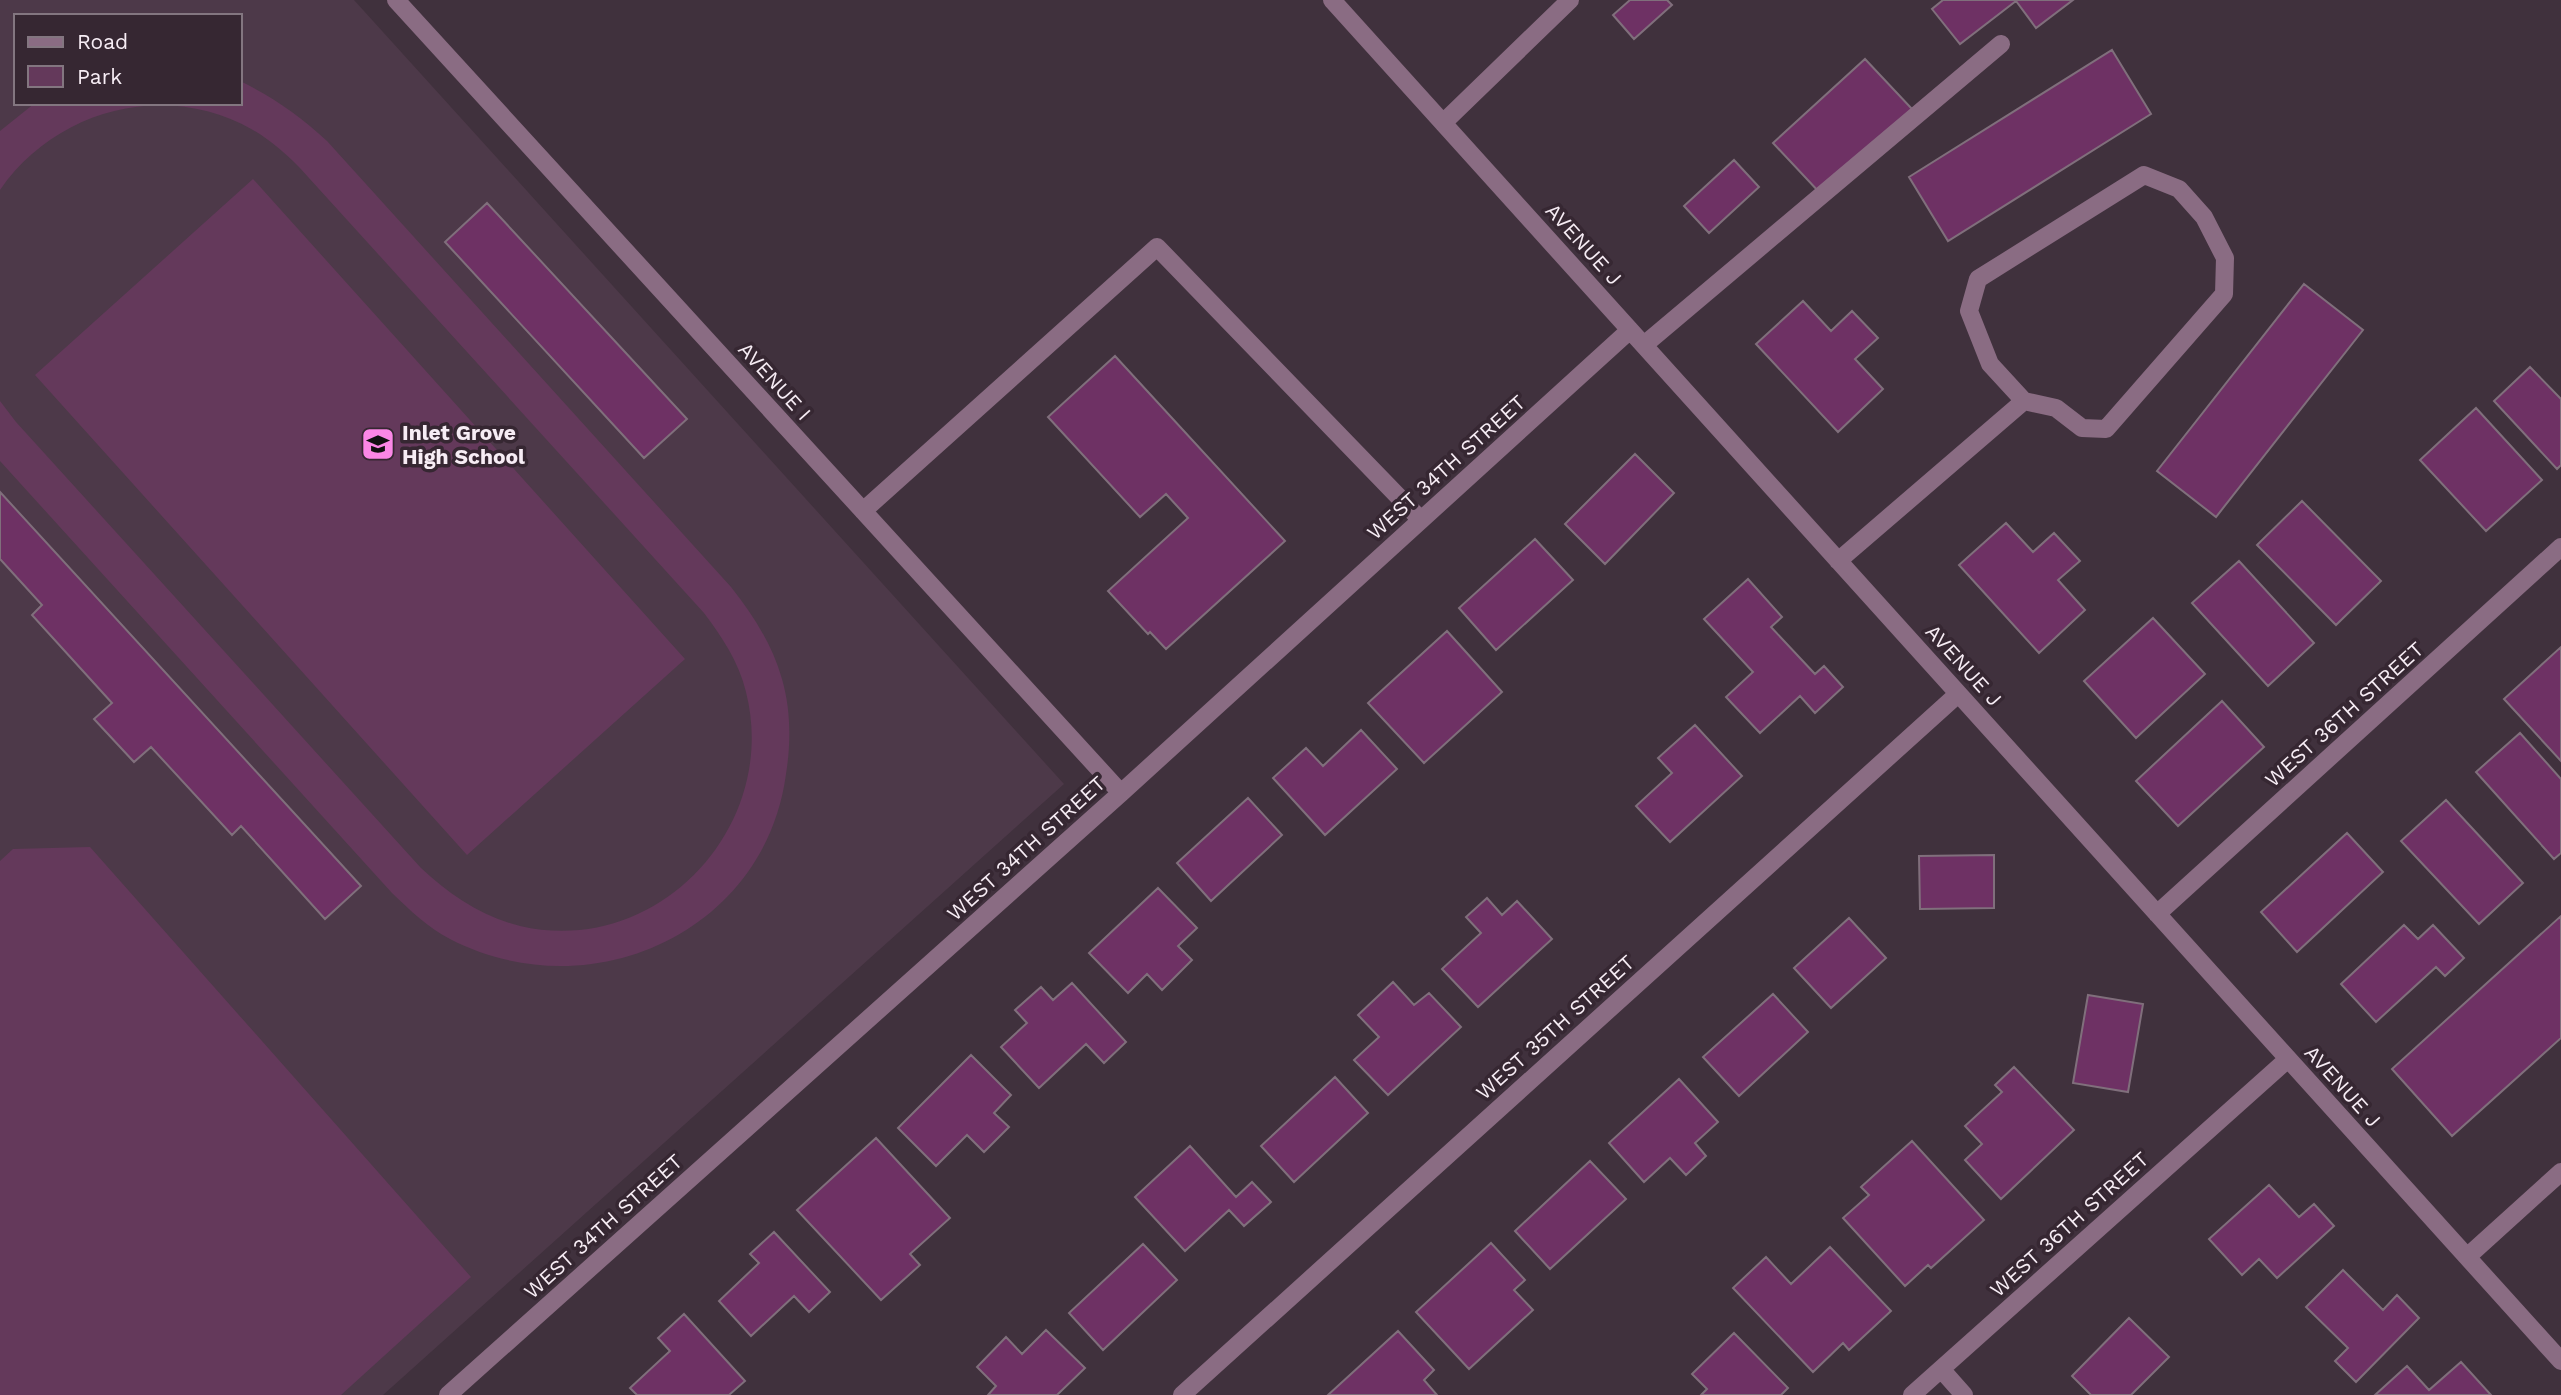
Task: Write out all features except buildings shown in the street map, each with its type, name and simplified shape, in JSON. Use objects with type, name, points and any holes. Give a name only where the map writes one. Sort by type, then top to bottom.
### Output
[{"type":"street","name":"AVENUE I","points":[[396,0],[1121,793]]},
{"type":"street","name":"AVENUE J","points":[[1332,0],[2561,1361]]},
{"type":"street","points":[[1444,123],[1570,0]]},
{"type":"street","points":[[1644,345],[2001,44]]},
{"type":"street","points":[[2144,175],[2179,189],[2204,217],[2225,258],[2224,294],[2106,429],[2082,428],[2056,408],[2024,401],[1990,364],[1969,311],[1978,279],[2144,175]]},
{"type":"street","points":[[863,511],[1157,247],[1421,520]]},
{"type":"street","name":"WEST 34TH STREET","points":[[448,1395],[1121,793],[1630,330]]},
{"type":"street","points":[[1838,561],[2024,401]]},
{"type":"street","name":"WEST 36TH STREET","points":[[2157,914],[2561,547]]},
{"type":"street","name":"WEST 35TH STREET","points":[[1181,1395],[1958,694]]},
{"type":"street","name":"WEST 36TH STREET","points":[[1912,1395],[2288,1059]]},
{"type":"street","points":[[2467,1257],[2557,1183]]},
{"type":"street","points":[[1941,1369],[1964,1395]]},
{"type":"shaded area","name":"Inlet Grove High School","points":[[0,0],[354,0],[1064,784],[383,1395],[0,1395]]},
{"type":"green space","points":[[242,82],[264,94],[307,123],[327,141],[731,587],[754,619],[778,666],[787,703],[789,750],[786,774],[771,830],[744,877],[707,915],[662,943],[612,960],[558,966],[503,959],[434,930],[392,893],[0,461],[0,401],[16,422],[421,868],[455,896],[492,917],[520,926],[571,931],[618,922],[661,901],[698,871],[726,833],[744,790],[752,742],[743,681],[723,641],[704,613],[299,167],[253,130],[219,115],[185,107],[149,106],[115,111],[82,122],[51,139],[23,162],[0,190],[0,131],[32,105],[242,105]]},
{"type":"green space","points":[[253,179],[685,659],[467,855],[35,375]]},
{"type":"green space","points":[[90,847],[471,1277],[341,1395],[0,1395],[0,861],[13,849]]},
{"type":"place","name":"Inlet Grove High School","points":[[378,444]]}]
